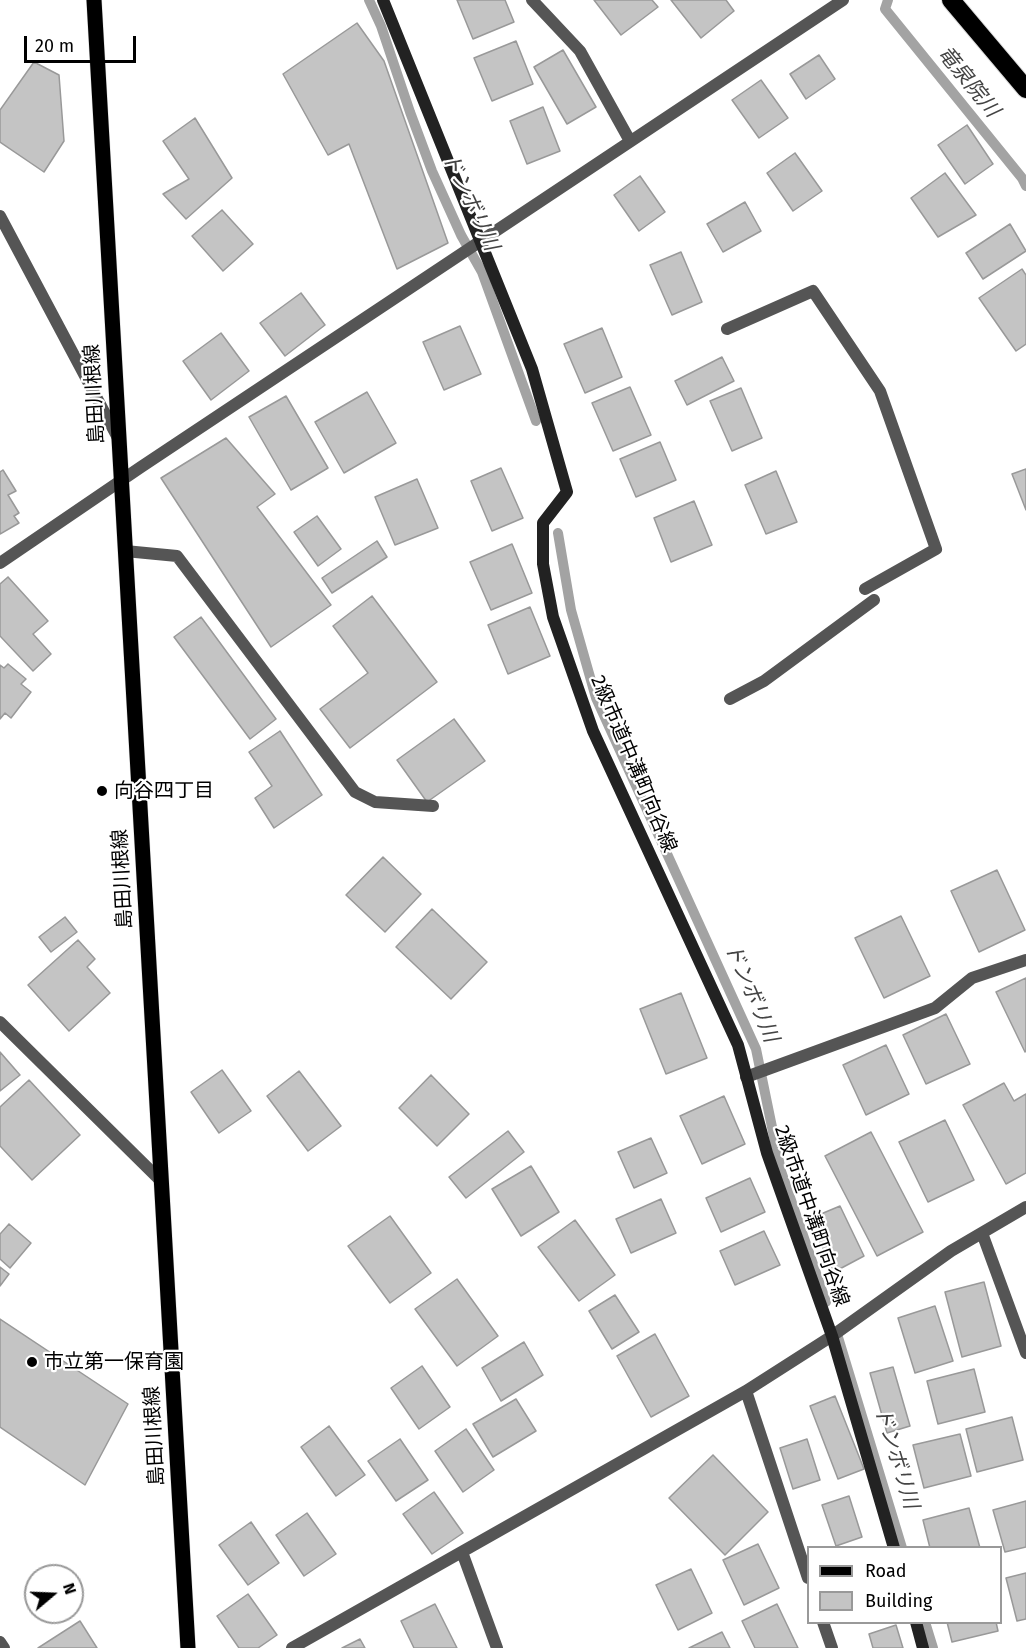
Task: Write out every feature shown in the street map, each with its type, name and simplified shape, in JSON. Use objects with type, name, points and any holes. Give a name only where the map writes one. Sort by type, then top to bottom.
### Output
[{"type":"highway","points":[[951,0],[1026,89]]},
{"type":"main road","name":"島田川根線","points":[[94,0],[188,1648]]},
{"type":"street","name":"2級市道中溝町向谷線","points":[[383,0],[532,369],[567,492],[543,523],[543,564],[553,617],[593,731],[738,1046],[767,1153],[832,1336],[893,1546]]},
{"type":"street","points":[[532,0],[580,51],[630,141]]},
{"type":"street","points":[[0,563],[843,0]]},
{"type":"street","points":[[0,216],[119,440]]},
{"type":"street","points":[[727,329],[813,291],[880,392],[936,549],[865,589]]},
{"type":"street","points":[[125,551],[177,556],[355,792],[375,802],[432,806]]},
{"type":"street","points":[[730,699],[764,681],[874,600]]},
{"type":"street","points":[[746,1077],[935,1008],[972,978],[1026,960]]},
{"type":"street","points":[[0,1022],[161,1181]]},
{"type":"street","points":[[292,1648],[746,1391],[832,1336],[951,1251],[1026,1207]]},
{"type":"street","points":[[981,1233],[1026,1353]]},
{"type":"street","points":[[746,1391],[807,1575]]},
{"type":"street","points":[[462,1552],[497,1648]]},
{"type":"street","points":[[823,1624],[832,1648]]},
{"type":"street","points":[[916,1624],[923,1648]]},
{"type":"street","points":[[0,1642],[4,1648]]},
{"type":"building","points":[[457,0],[505,0],[514,22],[473,39]]},
{"type":"building","points":[[594,0],[652,0],[658,7],[621,35]]},
{"type":"building","points":[[671,0],[726,0],[734,11],[701,38]]},
{"type":"building","points":[[357,23],[384,61],[448,243],[397,269],[349,144],[328,155],[283,74]]},
{"type":"building","points":[[516,41],[533,84],[492,101],[474,58]]},
{"type":"building","points":[[563,50],[596,107],[567,124],[534,67]]},
{"type":"building","points":[[819,55],[835,79],[806,99],[790,74]]},
{"type":"building","points":[[34,62],[59,75],[64,141],[44,172],[0,142],[0,110]]},
{"type":"building","points":[[761,80],[788,118],[759,138],[732,100]]},
{"type":"building","points":[[543,107],[560,151],[527,164],[510,121]]},
{"type":"building","points":[[195,118],[232,178],[186,219],[163,194],[189,179],[163,141]]},
{"type":"building","points":[[967,125],[993,164],[965,184],[938,145]]},
{"type":"building","points":[[795,153],[822,191],[793,211],[767,173]]},
{"type":"building","points":[[945,173],[976,215],[938,237],[911,198]]},
{"type":"building","points":[[640,176],[665,212],[639,231],[614,195]]},
{"type":"building","points":[[745,202],[761,231],[723,252],[707,224]]},
{"type":"building","points":[[222,210],[253,244],[223,271],[192,236]]},
{"type":"building","points":[[1010,224],[1026,251],[983,279],[966,253]]},
{"type":"building","points":[[681,252],[702,302],[672,315],[650,265]]},
{"type":"building","points":[[1022,269],[1026,275],[1026,344],[1016,351],[979,298]]},
{"type":"building","points":[[301,293],[325,325],[285,356],[260,323]]},
{"type":"building","points":[[460,326],[481,374],[444,390],[423,342]]},
{"type":"building","points":[[602,328],[622,377],[585,393],[564,344]]},
{"type":"building","points":[[221,333],[249,371],[211,400],[183,361]]},
{"type":"building","points":[[722,357],[734,381],[687,405],[675,381]]},
{"type":"building","points":[[630,387],[651,435],[613,451],[592,403]]},
{"type":"building","points":[[741,388],[762,438],[732,451],[710,401]]},
{"type":"building","points":[[367,392],[396,443],[344,473],[315,422]]},
{"type":"building","points":[[286,396],[328,468],[291,490],[249,417]]},
{"type":"building","points":[[226,438],[275,494],[257,507],[331,605],[271,647],[161,478]]},
{"type":"building","points":[[660,442],[676,480],[636,497],[620,459]]},
{"type":"building","points":[[501,468],[523,518],[492,531],[471,481]]},
{"type":"building","points":[[1026,469],[1026,510],[1012,474]]},
{"type":"building","points":[[3,470],[16,491],[8,495],[19,513],[14,516],[19,523],[0,534],[0,472]]},
{"type":"building","points":[[776,471],[797,522],[766,534],[745,485]]},
{"type":"building","points":[[417,479],[438,528],[395,545],[375,497]]},
{"type":"building","points":[[694,501],[712,545],[671,562],[654,518]]},
{"type":"building","points":[[317,516],[341,549],[318,566],[294,532]]},
{"type":"building","points":[[377,541],[387,557],[332,593],[322,578]]},
{"type":"building","points":[[512,544],[532,593],[491,610],[470,562]]},
{"type":"building","points":[[8,577],[48,621],[33,634],[51,654],[33,671],[0,636],[0,584]]},
{"type":"building","points":[[372,596],[437,682],[350,748],[320,709],[368,673],[333,626]]},
{"type":"building","points":[[530,607],[550,656],[508,674],[488,625]]},
{"type":"building","points":[[201,617],[276,719],[250,739],[174,637]]},
{"type":"building","points":[[8,664],[26,679],[21,684],[31,692],[11,718],[5,713],[0,719],[0,665],[4,668]]},
{"type":"building","points":[[454,719],[485,761],[427,802],[397,760]]},
{"type":"building","points":[[280,731],[322,795],[274,828],[255,798],[272,786],[249,752]]},
{"type":"building","points":[[383,857],[421,894],[385,932],[346,895]]},
{"type":"building","points":[[997,870],[1025,930],[979,952],[951,891]]},
{"type":"building","points":[[432,909],[487,962],[451,999],[396,947]]},
{"type":"building","points":[[901,916],[930,976],[884,998],[855,938]]},
{"type":"building","points":[[65,917],[77,932],[51,952],[39,937]]},
{"type":"building","points":[[78,940],[95,959],[87,967],[110,993],[69,1031],[28,985]]},
{"type":"building","points":[[1026,978],[1026,1051],[1025,1052],[996,992]]},
{"type":"building","points":[[681,993],[707,1058],[666,1074],[640,1009]]},
{"type":"building","points":[[946,1014],[970,1064],[926,1084],[903,1035]]},
{"type":"building","points":[[886,1045],[909,1094],[866,1115],[843,1065]]},
{"type":"building","points":[[0,1052],[20,1075],[0,1091]]},
{"type":"building","points":[[222,1070],[251,1111],[219,1133],[191,1092]]},
{"type":"building","points":[[299,1071],[341,1126],[308,1151],[267,1096]]},
{"type":"building","points":[[431,1075],[469,1114],[437,1146],[399,1108]]},
{"type":"building","points":[[29,1080],[80,1135],[32,1180],[0,1146],[0,1107]]},
{"type":"building","points":[[1004,1083],[1014,1101],[1026,1094],[1026,1173],[1006,1184],[963,1105]]},
{"type":"building","points":[[724,1096],[745,1144],[702,1164],[680,1116]]},
{"type":"building","points":[[945,1120],[974,1180],[928,1202],[899,1142]]},
{"type":"building","points":[[508,1131],[524,1152],[466,1198],[449,1177]]},
{"type":"building","points":[[871,1132],[923,1232],[877,1256],[825,1156]]},
{"type":"building","points":[[651,1138],[667,1173],[634,1188],[618,1152]]},
{"type":"building","points":[[531,1166],[559,1212],[521,1236],[492,1189]]},
{"type":"building","points":[[750,1178],[765,1212],[721,1232],[706,1198]]},
{"type":"building","points":[[661,1199],[676,1233],[631,1253],[616,1219]]},
{"type":"building","points":[[840,1206],[864,1256],[834,1272],[809,1219]]},
{"type":"building","points":[[390,1216],[431,1273],[390,1303],[348,1246]]},
{"type":"building","points":[[575,1220],[615,1275],[579,1301],[538,1247]]},
{"type":"building","points":[[9,1224],[31,1243],[10,1268],[0,1259],[0,1234]]},
{"type":"building","points":[[764,1231],[780,1265],[735,1285],[720,1251]]},
{"type":"building","points":[[0,1267],[9,1274],[0,1286]]},
{"type":"building","points":[[457,1279],[498,1336],[457,1366],[415,1309]]},
{"type":"building","points":[[984,1282],[1001,1346],[962,1357],[945,1292]]},
{"type":"building","points":[[615,1295],[639,1332],[612,1349],[589,1311]]},
{"type":"building","points":[[935,1306],[953,1361],[915,1373],[898,1318]]},
{"type":"building","name":"市立第一保育園","points":[[0,1319],[128,1404],[85,1485],[0,1427]]},
{"type":"building","points":[[655,1334],[689,1396],[651,1417],[617,1356]]},
{"type":"building","points":[[524,1342],[543,1375],[501,1401],[482,1368]]},
{"type":"building","points":[[422,1366],[450,1407],[419,1429],[391,1388]]},
{"type":"building","points":[[893,1367],[910,1426],[887,1433],[870,1373]]},
{"type":"building","points":[[974,1369],[985,1412],[938,1424],[927,1381]]},
{"type":"building","points":[[835,1396],[864,1469],[838,1479],[810,1406]]},
{"type":"building","points":[[516,1399],[536,1431],[493,1457],[473,1424]]},
{"type":"building","points":[[1012,1417],[1023,1460],[977,1472],[966,1429]]},
{"type":"building","points":[[329,1426],[365,1475],[336,1496],[301,1447]]},
{"type":"building","points":[[466,1429],[494,1470],[463,1492],[435,1451]]},
{"type":"building","points":[[960,1434],[971,1476],[924,1488],[913,1445]]},
{"type":"building","points":[[400,1439],[428,1480],[396,1501],[368,1461]]},
{"type":"building","points":[[807,1439],[820,1480],[793,1489],[780,1448]]},
{"type":"building","points":[[713,1455],[768,1512],[725,1555],[669,1498]]},
{"type":"building","points":[[434,1492],[463,1533],[432,1554],[403,1514]]},
{"type":"building","points":[[849,1496],[862,1537],[836,1546],[822,1505]]},
{"type":"building","points":[[1026,1501],[1026,1547],[1005,1552],[993,1510]]},
{"type":"building","points":[[969,1508],[979,1546],[930,1546],[923,1520]]},
{"type":"building","points":[[307,1513],[336,1554],[304,1576],[276,1535]]},
{"type":"building","points":[[251,1522],[279,1563],[248,1585],[219,1545]]},
{"type":"building","points":[[758,1544],[779,1588],[744,1605],[723,1560]]},
{"type":"building","points":[[691,1569],[712,1613],[678,1630],[656,1585]]},
{"type":"building","points":[[1026,1573],[1026,1619],[1017,1621],[1006,1578]]},
{"type":"building","points":[[248,1594],[277,1635],[258,1648],[239,1648],[217,1616]]},
{"type":"building","points":[[435,1604],[457,1648],[414,1648],[401,1621]]},
{"type":"building","points":[[777,1604],[798,1648],[755,1648],[742,1621]]},
{"type":"building","points":[[75,1624],[82,1624],[97,1648],[38,1648]]},
{"type":"building","points":[[948,1624],[996,1624],[998,1631],[952,1642]]},
{"type":"building","points":[[896,1625],[903,1648],[873,1648],[869,1634]]},
{"type":"building","points":[[722,1632],[730,1648],[689,1648]]},
{"type":"building","points":[[360,1639],[365,1648],[342,1648]]},
{"type":"waterway","name":"ドンボリ川","points":[[369,0],[381,26],[432,171],[461,235],[482,272],[536,421]]},
{"type":"waterway","name":"竜泉院川","points":[[888,0],[885,9],[1022,178],[1026,186]]},
{"type":"waterway","name":"ドンボリ川","points":[[558,533],[571,610],[596,698],[756,1049],[781,1171],[826,1302]]},
{"type":"waterway","name":"ドンボリ川","points":[[837,1334],[901,1546]]},
{"type":"waterway","name":"ドンボリ川","points":[[926,1624],[933,1648]]},
{"type":"place","name":"向谷四丁目","points":[[102,791]]},
{"type":"place","name":"市立第一保育園","points":[[32,1362]]}]
